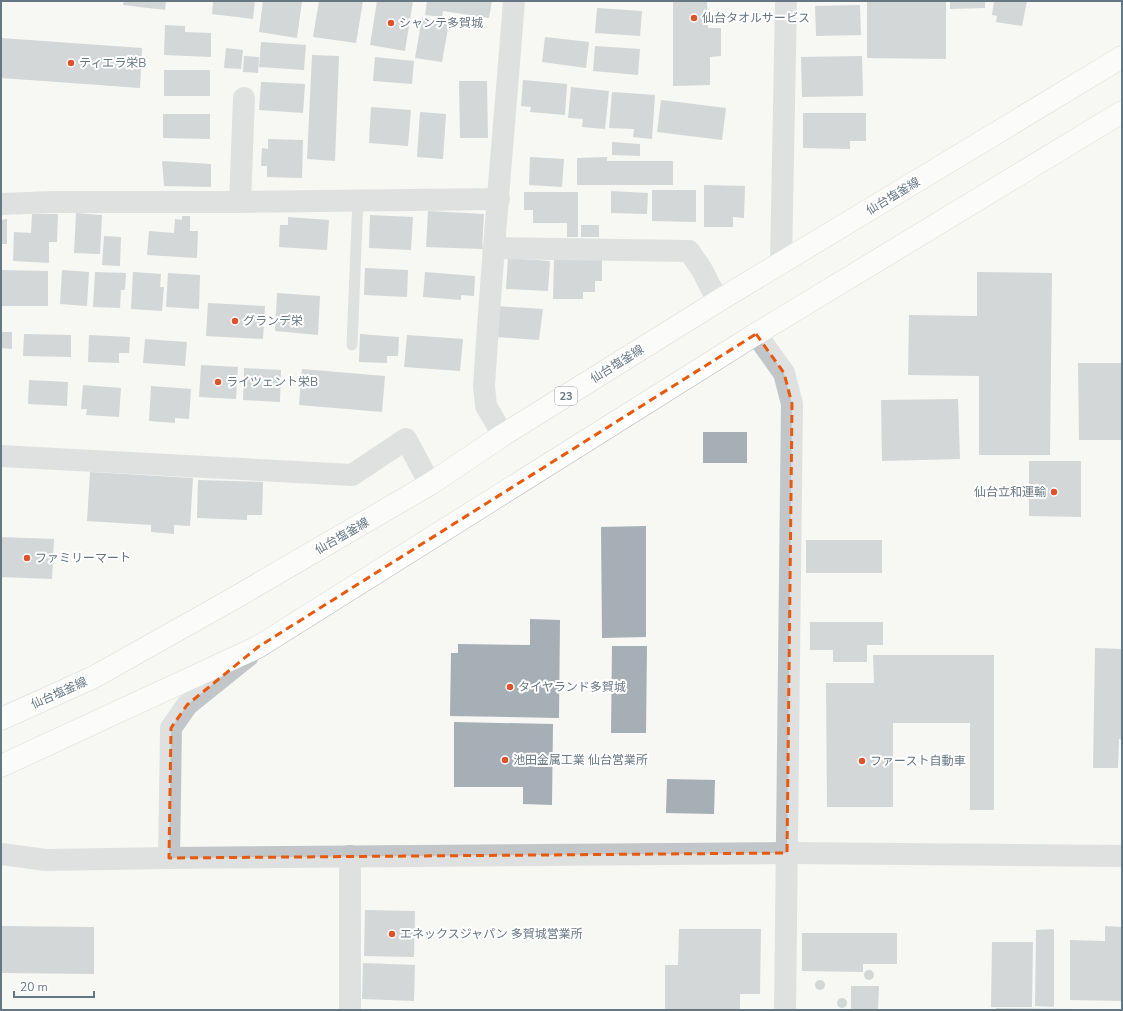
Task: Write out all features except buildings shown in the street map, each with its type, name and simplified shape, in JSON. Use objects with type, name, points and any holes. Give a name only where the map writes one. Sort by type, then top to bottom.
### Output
[{"type":"main road","name":"仙台塩釜線","points":[[1,719],[94,677],[231,600],[430,484],[504,435],[718,301],[1122,57]]},
{"type":"main road","points":[[1,766],[258,647],[756,334],[1122,112]]},
{"type":"street","points":[[504,435],[486,406],[484,386],[493,248],[499,199],[514,1]]},
{"type":"street","points":[[781,263],[786,1]]},
{"type":"street","points":[[240,202],[244,98]]},
{"type":"street","points":[[1,204],[53,202],[240,202],[358,199],[499,199]]},
{"type":"street","points":[[493,248],[689,251],[702,270],[718,301]]},
{"type":"street","points":[[756,334],[784,373],[792,404],[785,1010]]},
{"type":"street","points":[[1,456],[352,476],[406,439],[430,484]]},
{"type":"street","points":[[169,858],[171,728],[187,705],[258,647]]},
{"type":"street","points":[[1,854],[46,860],[787,852],[1122,856]]},
{"type":"street","points":[[350,856],[350,1010]]},
{"type":"lane","points":[[352,345],[358,199]]},
{"type":"highlighted area","points":[[756,334],[784,373],[792,404],[787,853],[169,858],[171,728],[187,705],[258,647]]},
{"type":"place","name":"仙台タオルサービス","points":[[694,18]]},
{"type":"place","name":"シャンテ多賀城","points":[[391,23]]},
{"type":"place","name":"ティエラ栄B","points":[[71,63]]},
{"type":"place","name":"グランデ栄","points":[[235,321]]},
{"type":"place","name":"ライツェント栄B","points":[[218,382]]},
{"type":"place","name":"仙台立和運輸","points":[[1054,492]]},
{"type":"place","name":"ファミリーマート","points":[[27,558]]},
{"type":"place","name":"タイヤランド多賀城","points":[[510,687]]},
{"type":"place","name":"池田金属工業 仙台営業所","points":[[505,760]]},
{"type":"place","name":"ファースト自動車","points":[[862,761]]},
{"type":"place","name":"エネックスジャパン 多賀城営業所","points":[[392,934]]}]
